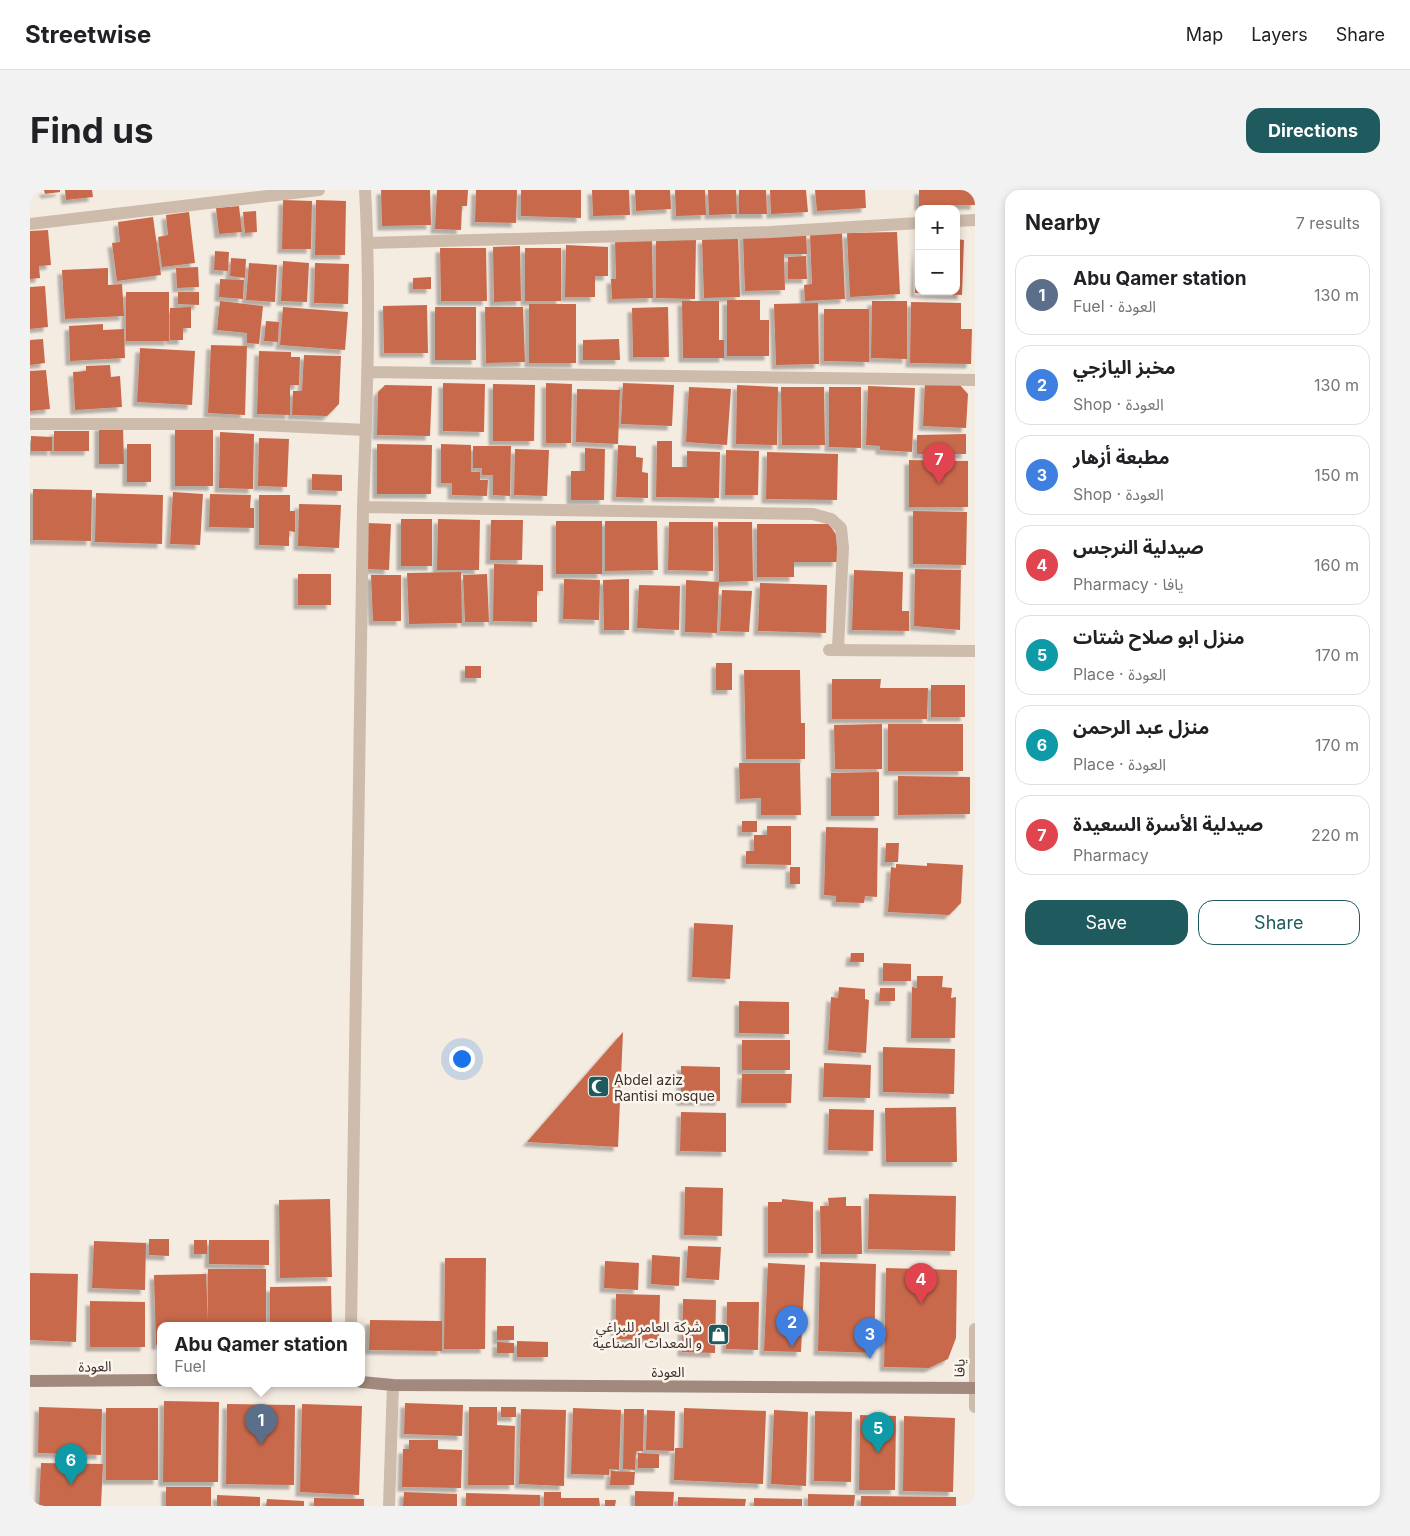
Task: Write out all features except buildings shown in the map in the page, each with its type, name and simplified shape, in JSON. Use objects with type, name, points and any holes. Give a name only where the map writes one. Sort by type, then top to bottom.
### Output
[{"type":"main road","name":"العودة","points":[[30,1381],[157,1380]]},
{"type":"main road","name":"العودة","points":[[365,1382],[393,1385],[974,1388]]},
{"type":"street","points":[[30,224],[319,190]]},
{"type":"street","points":[[351,1322],[363,507],[367,372],[368,243],[366,190]]},
{"type":"street","points":[[960,221],[975,220]]},
{"type":"street","points":[[368,243],[760,232],[915,223]]},
{"type":"street","points":[[367,372],[975,380]]},
{"type":"street","points":[[30,424],[238,424],[366,430]]},
{"type":"street","points":[[363,507],[803,514],[832,519],[842,528],[843,548],[834,649],[975,651]]},
{"type":"street","name":"يافا","points":[[975,1329],[975,1407]]},
{"type":"street","points":[[389,1506],[393,1385]]},
{"type":"place","name":"صيدلية الأسرة السعيدة","points":[[939,484]]},
{"type":"place","name":"Abdel aziz Rantisi mosque","points":[[598,1087]]},
{"type":"place","name":"صيدلية النرجس","points":[[921,1304]]},
{"type":"place","name":"شركة العامر للبراغي و المعدات الصناعية","points":[[718,1334]]},
{"type":"place","name":"مخبز اليازجي","points":[[792,1347]]},
{"type":"place","name":"مطبعة أزهار","points":[[870,1359]]},
{"type":"place","name":"Abu Qamer station","points":[[261,1445]]},
{"type":"place","name":"منزل ابو صلاح شتات","points":[[878,1453]]},
{"type":"place","name":"منزل عبد الرحمن","points":[[71,1485]]}]
